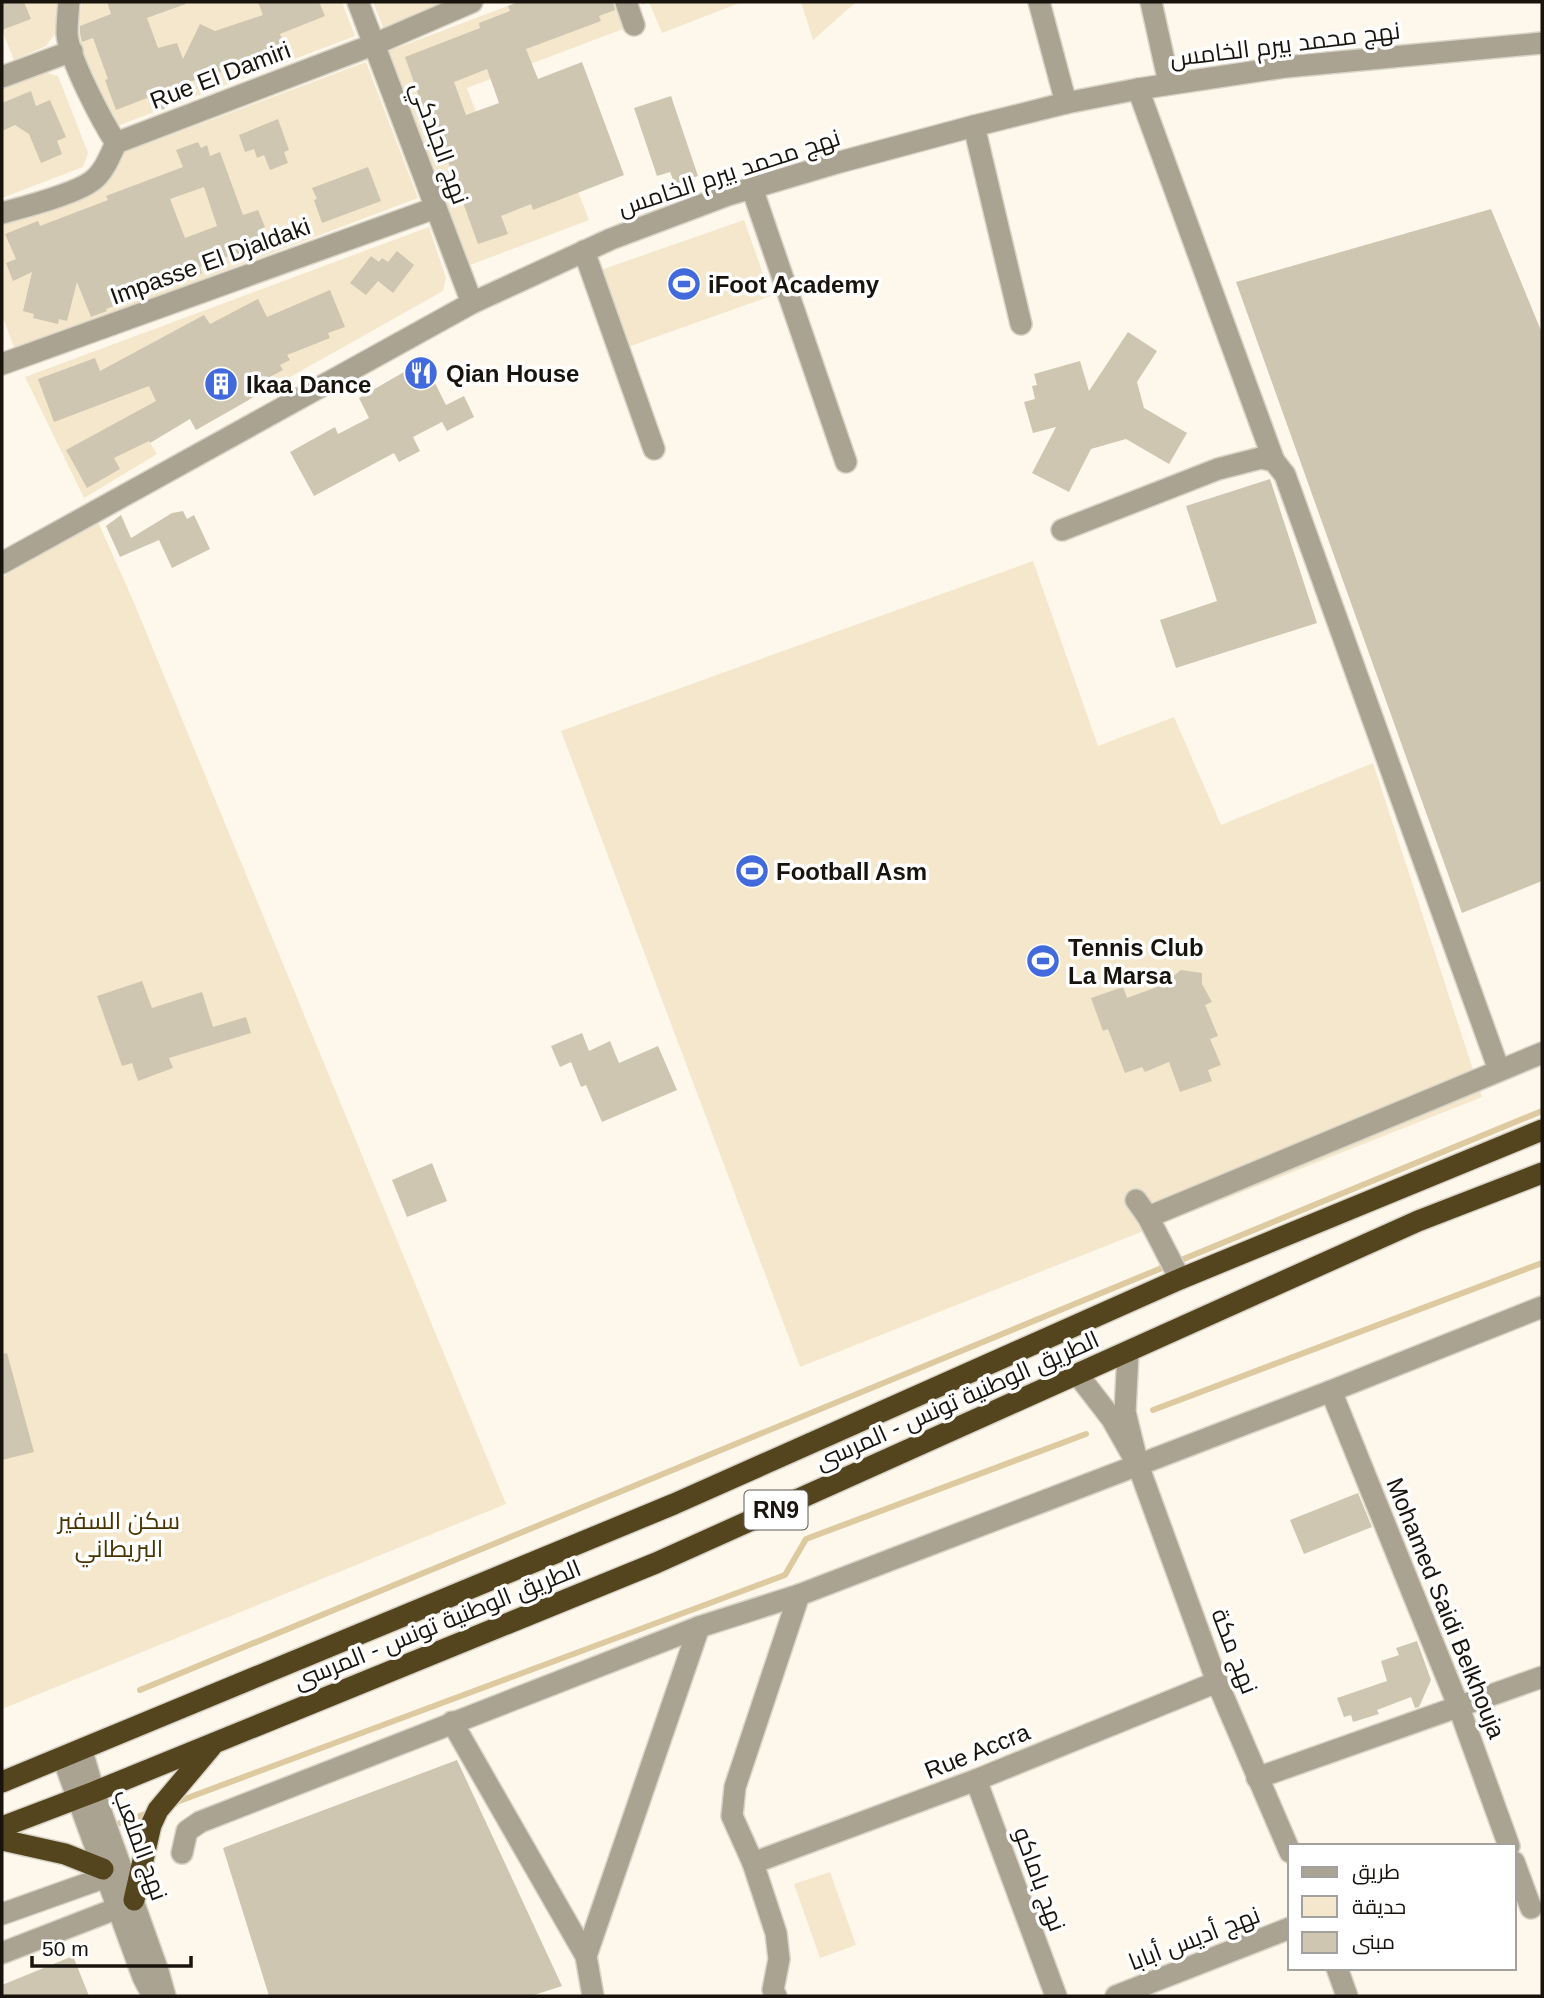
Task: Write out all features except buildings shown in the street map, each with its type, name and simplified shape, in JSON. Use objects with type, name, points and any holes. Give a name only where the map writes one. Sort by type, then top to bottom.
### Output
[{"type":"highway","name":"الطريق الوطنية تونس - المرسى","points":[[2,1782],[674,1504],[1180,1279],[1542,1130]]},
{"type":"highway","name":"الطريق الوطنية تونس - المرسى","points":[[2,1827],[656,1563],[1418,1221],[1542,1173]]},
{"type":"highway","points":[[1418,1221],[1542,1190]]},
{"type":"highway","points":[[126,1904],[158,1810],[215,1743]]},
{"type":"highway","points":[[2,1840],[65,1854],[105,1873]]},
{"type":"street","points":[[2,213],[73,191],[91,182],[102,170],[116,143],[99,114],[67,36],[69,2]]},
{"type":"street","name":"نهج الجلدكي","points":[[358,2],[472,303]]},
{"type":"street","name":"Rue El Damiri","points":[[116,143],[375,44],[468,2]]},
{"type":"street","points":[[626,2],[634,25]]},
{"type":"street","points":[[1038,2],[1066,103]]},
{"type":"street","points":[[1152,2],[1168,83]]},
{"type":"street","name":"نهج محمد بيرم الخامس","points":[[2,563],[472,303],[624,234],[752,188],[974,126],[1066,103],[1168,83],[1285,67],[1542,43]]},
{"type":"street","points":[[2,78],[72,51]]},
{"type":"street","points":[[1138,89],[1275,461],[1285,475],[1499,1070]]},
{"type":"street","points":[[974,126],[1021,324]]},
{"type":"street","points":[[752,188],[846,462]]},
{"type":"street","name":"Impasse El Djaldaki","points":[[2,364],[435,208]]},
{"type":"street","points":[[584,251],[654,449]]},
{"type":"street","points":[[1062,530],[1218,469],[1261,458],[1275,461]]},
{"type":"street","points":[[1148,1217],[1542,1053]]},
{"type":"street","points":[[1136,1200],[1148,1217],[1180,1279]]},
{"type":"street","points":[[183,1853],[187,1830],[200,1822],[699,1627],[799,1595],[1542,1307]]},
{"type":"street","points":[[1128,1353],[1125,1412],[1138,1465]]},
{"type":"street","points":[[1079,1375],[1112,1419],[1138,1465]]},
{"type":"street","name":"Mohamed Saidi Belkhouja","points":[[1331,1391],[1458,1705],[1507,1844]]},
{"type":"street","name":"نهج مكة","points":[[1138,1465],[1217,1682],[1288,1848]]},
{"type":"street","points":[[770,1994],[779,1959],[776,1933],[753,1863],[732,1816],[735,1787],[799,1595]]},
{"type":"street","points":[[586,1955],[699,1627]]},
{"type":"street","points":[[1257,1778],[1542,1677]]},
{"type":"street","name":"Rue Accra","points":[[753,1863],[976,1780],[1217,1682]]},
{"type":"street","points":[[452,1722],[586,1955],[593,1996]]},
{"type":"street","name":"نهج الملعب","points":[[72,1755],[126,1904],[164,1996]]},
{"type":"street","name":"نهج باماكو","points":[[976,1780],[1056,1996]]},
{"type":"street","name":"نهج الملعب","points":[[85,1795],[105,1873],[126,1904],[153,1996]]},
{"type":"street","points":[[1516,1868],[1529,1908]]},
{"type":"street","points":[[2,1914],[105,1873]]},
{"type":"street","points":[[2,1953],[126,1904]]},
{"type":"street","name":"نهج أديس أبابا","points":[[1116,1996],[1288,1929]]},
{"type":"street","points":[[1338,1970],[1347,1996]]},
{"type":"green space","points":[[24,2],[57,2],[55,34],[46,46],[14,60],[2,30],[30,19]]},
{"type":"green space","points":[[82,2],[141,2],[148,18],[191,2],[342,2],[355,36],[112,128],[80,43],[78,27]]},
{"type":"green space","points":[[373,2],[452,2],[384,30]]},
{"type":"green space","points":[[518,2],[613,2],[623,29],[467,88],[498,171],[561,147],[589,220],[470,265],[389,51]]},
{"type":"green space","points":[[649,2],[742,2],[662,33]]},
{"type":"green space","points":[[801,2],[856,2],[813,40]]},
{"type":"green space","points":[[366,62],[418,198],[15,350],[2,315],[2,224],[96,188],[115,156]]},
{"type":"green space","points":[[43,72],[58,76],[88,153],[83,167],[2,198],[2,88]]},
{"type":"green space","name":"iFoot Academy","points":[[744,220],[771,296],[625,348],[598,271]]},
{"type":"green space","points":[[429,227],[446,278],[443,291],[196,430],[188,416],[150,443],[157,454],[84,498],[25,377]]},
{"type":"green space","name":"سكن السفير البريطاني","points":[[98,522],[132,598],[506,1504],[2,1709],[2,577]]},
{"type":"green space","name":"Tennis Club La Marsa","points":[[1033,561],[1098,746],[1174,717],[1221,825],[1373,763],[1482,1097],[800,1367],[561,731]]},
{"type":"green space","points":[[830,1872],[856,1945],[820,1958],[794,1884]]},
{"type":"waterway","points":[[140,1690],[1542,1111]]},
{"type":"waterway","points":[[1153,1410],[1542,1263]]},
{"type":"waterway","points":[[174,1803],[785,1575],[806,1539],[1086,1434]]},
{"type":"waterway","points":[[120,1823],[151,1812]]},
{"type":"place","name":"iFoot Academy","points":[[684,284]]},
{"type":"place","name":"Qian House","points":[[421,373]]},
{"type":"place","name":"Ikaa Dance","points":[[221,384]]},
{"type":"place","name":"Football Asm","points":[[752,871]]},
{"type":"place","name":"Tennis Club La Marsa","points":[[1043,961]]}]
